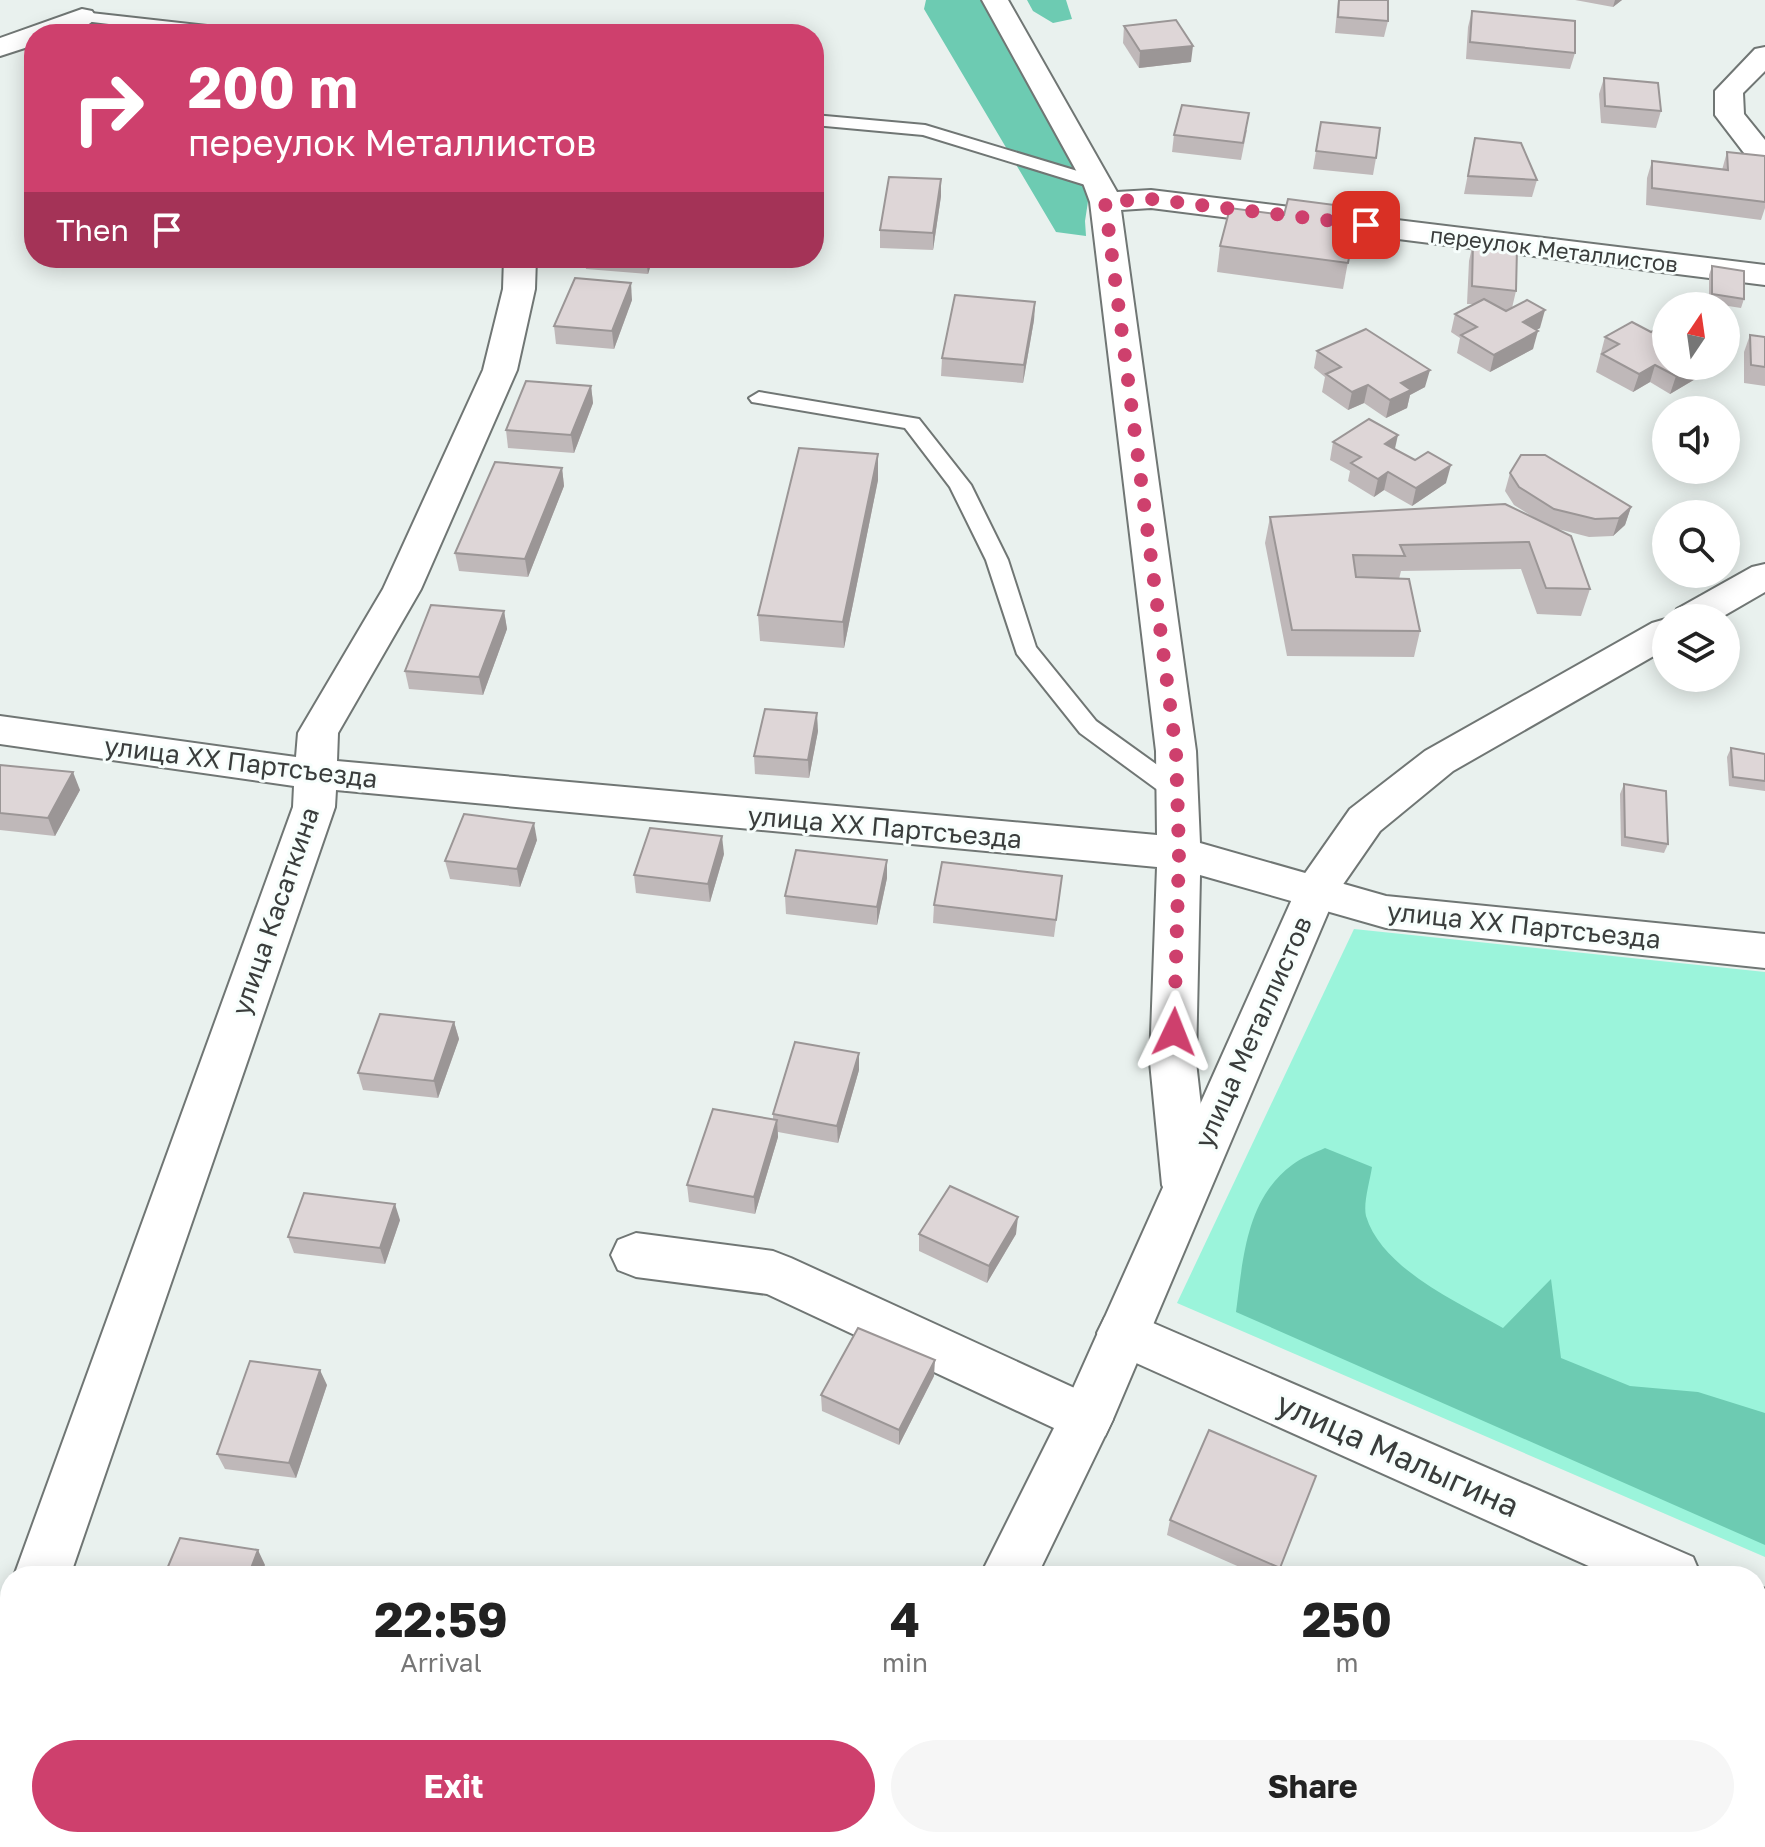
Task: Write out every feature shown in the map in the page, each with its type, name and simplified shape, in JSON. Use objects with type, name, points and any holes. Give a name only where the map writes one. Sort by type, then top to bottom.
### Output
[{"type":"street","points":[[995,0],[1102,192],[1176,751],[1179,853],[1173,1062],[1186,1185]]},
{"type":"street","points":[[63,24],[82,17]]},
{"type":"street","points":[[0,48],[24,38]]},
{"type":"street","points":[[1765,55],[1729,91],[1730,115],[1765,160]]},
{"type":"street","name":"переулок Металлистов","points":[[1102,192],[1765,275]]},
{"type":"street","name":"улица Касаткина","points":[[46,1566],[314,807],[318,733],[402,589],[500,370],[519,289],[520,268]]},
{"type":"street","points":[[1716,604],[1765,576]]},
{"type":"street","name":"улица Металлистов","points":[[1013,1566],[1086,1419],[1316,890],[1365,820],[1439,761],[1652,640]]},
{"type":"street","name":"улица XX Партсъезда","points":[[0,730],[316,774],[1179,853],[1386,912],[1765,951]]},
{"type":"street","points":[[636,1255],[773,1273],[1086,1419]]},
{"type":"street","name":"улица Малыгина","points":[[1123,1333],[1650,1566]]},
{"type":"lane","points":[[82,17],[145,24]]},
{"type":"lane","points":[[824,121],[925,130],[1102,192]]},
{"type":"lane","points":[[759,398],[912,423],[960,485],[997,560],[1025,649],[1088,727],[1179,793]]},
{"type":"green space","points":[[926,0],[980,0],[993,10],[1091,182],[1086,236],[1056,232],[924,9]]},
{"type":"green space","points":[[1027,0],[1066,0],[1072,19],[1053,23],[1033,11]]},
{"type":"green space","points":[[1354,929],[1765,972],[1765,1557],[1177,1303]]},
{"type":"green space","points":[[1325,1148],[1372,1167],[1365,1211],[1375,1235],[1405,1268],[1444,1295],[1503,1328],[1551,1279],[1561,1358],[1630,1386],[1698,1392],[1765,1413],[1765,1545],[1236,1312],[1249,1231],[1265,1195],[1292,1165]]},
{"type":"building","points":[[1339,0],[1388,0],[1388,21],[1338,17]]},
{"type":"building","points":[[1472,11],[1575,21],[1575,53],[1470,42]]},
{"type":"building","points":[[1176,20],[1193,46],[1140,51],[1124,26]]},
{"type":"building","points":[[1604,78],[1658,83],[1661,111],[1605,106]]},
{"type":"building","points":[[1182,105],[1249,113],[1243,143],[1174,135]]},
{"type":"building","points":[[1321,122],[1380,128],[1376,158],[1316,151]]},
{"type":"building","points":[[1475,138],[1521,143],[1537,180],[1468,176]]},
{"type":"building","points":[[1727,152],[1765,156],[1765,202],[1652,188],[1652,161],[1728,170]]},
{"type":"building","points":[[889,177],[941,179],[933,233],[880,230]]},
{"type":"building","points":[[1288,199],[1358,208],[1348,263],[1220,246],[1230,208],[1284,215]]},
{"type":"building","points":[[1473,243],[1517,248],[1516,291],[1472,286]]},
{"type":"building","points":[[1712,266],[1744,271],[1744,299],[1740,298],[1740,292],[1712,292]]},
{"type":"building","points":[[575,278],[631,283],[612,331],[554,326]]},
{"type":"building","points":[[955,295],[1035,302],[1024,365],[942,358]]},
{"type":"building","points":[[1484,299],[1506,311],[1527,300],[1545,310],[1523,322],[1538,331],[1494,355],[1461,335],[1477,327],[1455,314]]},
{"type":"building","points":[[1632,322],[1652,331],[1652,367],[1639,374],[1602,354],[1619,344],[1605,337]]},
{"type":"building","points":[[1366,329],[1430,370],[1401,383],[1411,390],[1390,400],[1368,385],[1352,392],[1326,374],[1341,367],[1317,351]]},
{"type":"building","points":[[1750,335],[1765,337],[1765,367],[1751,365]]},
{"type":"building","points":[[526,381],[591,386],[571,435],[506,430]]},
{"type":"building","points":[[1369,419],[1398,435],[1385,444],[1415,460],[1428,452],[1451,465],[1416,488],[1388,472],[1378,479],[1351,463],[1361,457],[1333,442]]},
{"type":"building","points":[[799,448],[878,454],[843,622],[758,615]]},
{"type":"building","points":[[1521,455],[1545,455],[1631,507],[1619,518],[1595,519],[1554,509],[1519,487],[1510,473]]},
{"type":"building","points":[[495,462],[562,468],[525,559],[455,553]]},
{"type":"building","points":[[1505,504],[1571,536],[1590,589],[1546,588],[1529,542],[1400,545],[1405,556],[1353,555],[1356,577],[1409,579],[1420,631],[1292,630],[1270,517]]},
{"type":"building","points":[[431,605],[504,611],[479,677],[405,671]]},
{"type":"building","points":[[765,709],[817,713],[808,760],[754,756]]},
{"type":"building","points":[[1731,748],[1765,754],[1765,781],[1733,777]]},
{"type":"building","points":[[0,765],[73,772],[48,818],[0,813]]},
{"type":"building","points":[[1624,784],[1666,791],[1668,844],[1625,837]]},
{"type":"building","points":[[464,814],[534,823],[517,869],[445,861]]},
{"type":"building","points":[[650,828],[722,836],[708,884],[634,875]]},
{"type":"building","points":[[796,850],[887,860],[877,907],[785,896]]},
{"type":"building","points":[[942,862],[1062,876],[1056,920],[934,905]]},
{"type":"building","points":[[380,1014],[454,1022],[434,1081],[358,1073]]},
{"type":"building","points":[[795,1042],[859,1053],[837,1126],[773,1114]]},
{"type":"building","points":[[713,1109],[777,1120],[754,1197],[687,1185]]},
{"type":"building","points":[[950,1186],[1018,1217],[989,1266],[919,1234]]},
{"type":"building","points":[[304,1193],[395,1204],[380,1248],[288,1237]]},
{"type":"building","points":[[858,1328],[935,1360],[899,1430],[821,1395]]},
{"type":"building","points":[[250,1361],[320,1370],[289,1463],[217,1454]]},
{"type":"building","points":[[1209,1430],[1316,1476],[1281,1566],[1170,1520]]},
{"type":"building","points":[[180,1538],[258,1550],[252,1566],[168,1566]]},
{"type":"route","points":[[1174,1032],[1179,853],[1176,751],[1105,202],[1151,199],[1366,225]]}]
